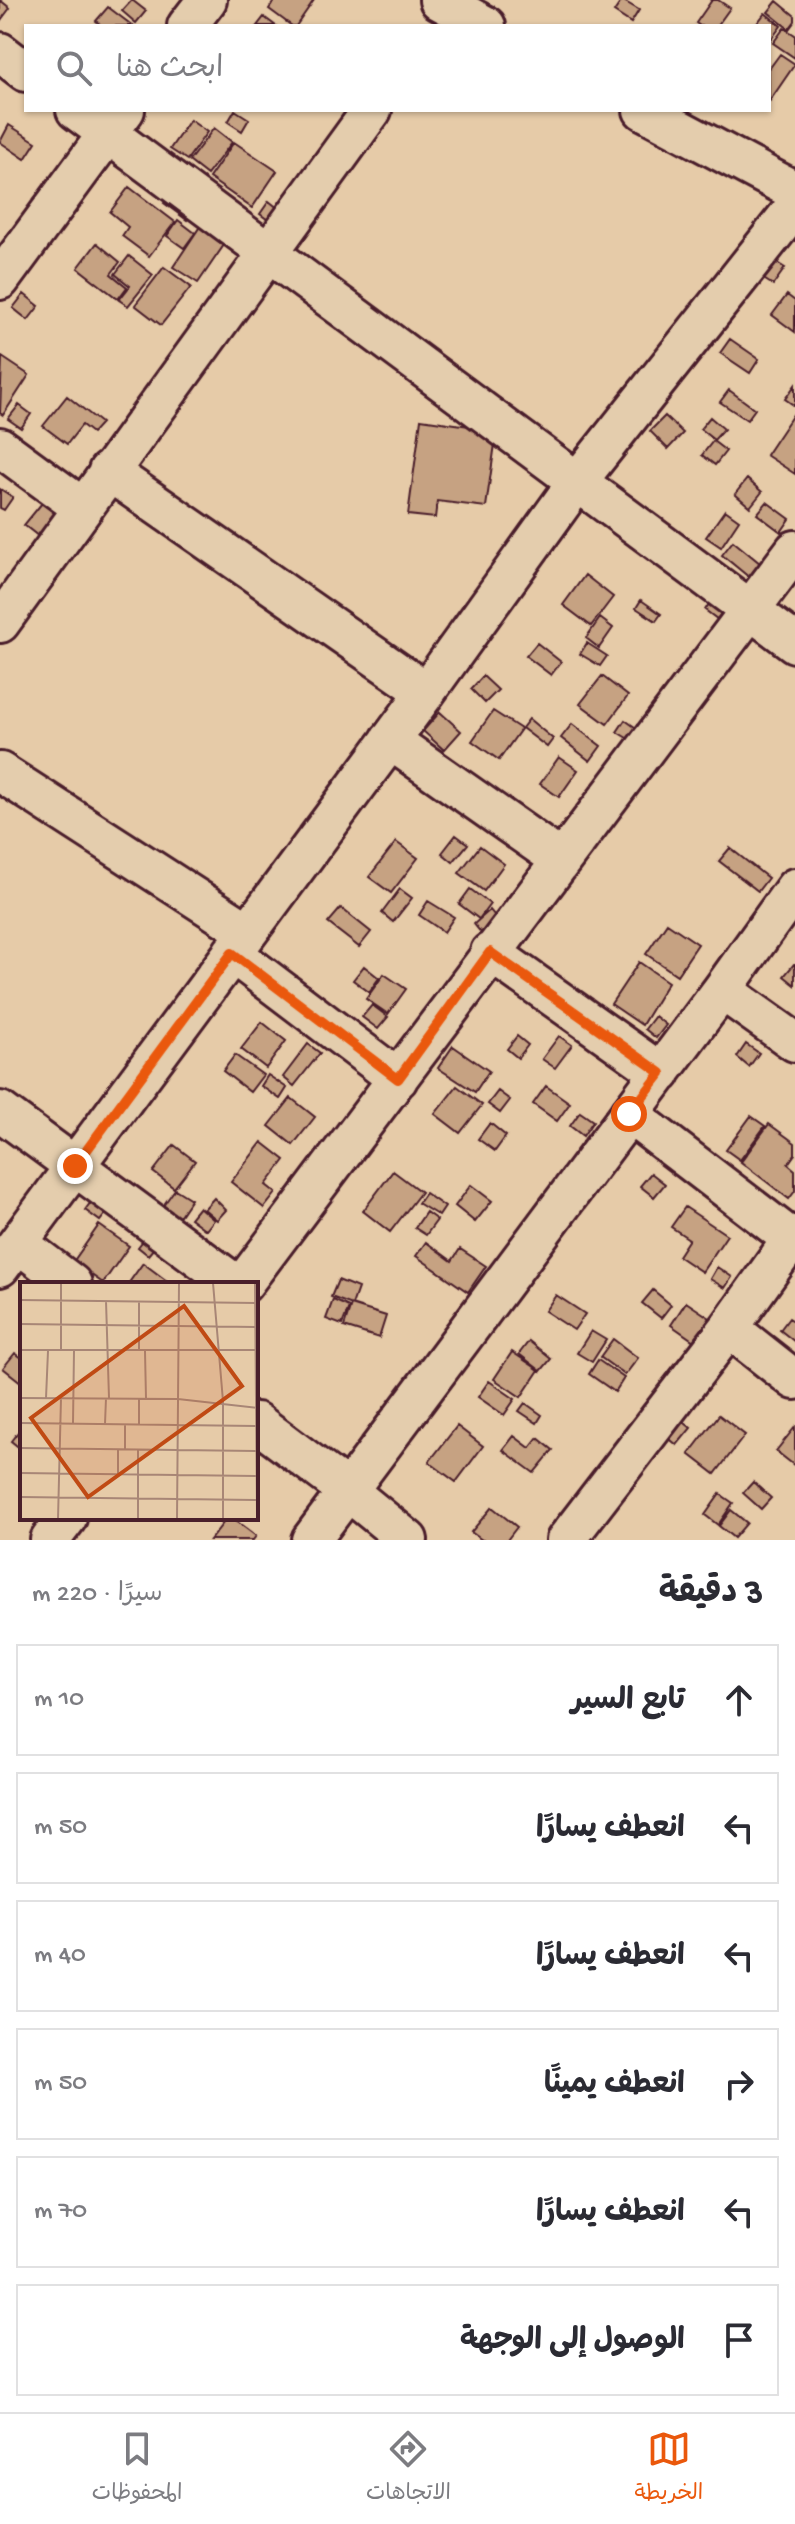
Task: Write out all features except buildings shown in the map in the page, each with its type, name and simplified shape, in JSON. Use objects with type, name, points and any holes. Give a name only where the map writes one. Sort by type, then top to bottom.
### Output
[{"type":"street","points":[[189,24],[207,0]]},
{"type":"street","points":[[443,8],[481,24]]},
{"type":"street","points":[[0,52],[24,70]]},
{"type":"street","points":[[83,112],[116,122],[269,251],[795,643]]},
{"type":"street","points":[[0,623],[371,112]]},
{"type":"street","points":[[647,112],[795,191]]},
{"type":"street","points":[[0,280],[116,122]]},
{"type":"street","points":[[68,1282],[9,1255],[426,692],[577,482],[795,207]]},
{"type":"street","points":[[0,447],[83,508]]},
{"type":"street","points":[[108,471],[426,692]]},
{"type":"street","points":[[245,1282],[795,550]]},
{"type":"street","points":[[390,740],[561,860]]},
{"type":"street","points":[[0,772],[240,942],[398,1079]]},
{"type":"street","points":[[311,1540],[661,1073],[795,888]]},
{"type":"street","points":[[490,952],[661,1073]]},
{"type":"street","points":[[722,990],[795,1042]]},
{"type":"street","points":[[0,1111],[232,1282]]},
{"type":"street","points":[[566,1540],[729,1328],[793,1237],[629,1114]]},
{"type":"street","points":[[729,1328],[795,1380]]},
{"type":"street","points":[[258,1424],[408,1540]]},
{"type":"street","points":[[50,1540],[65,1520]]},
{"type":"route","points":[[75,1166],[232,953],[398,1079],[490,952],[661,1073],[629,1114]]}]
